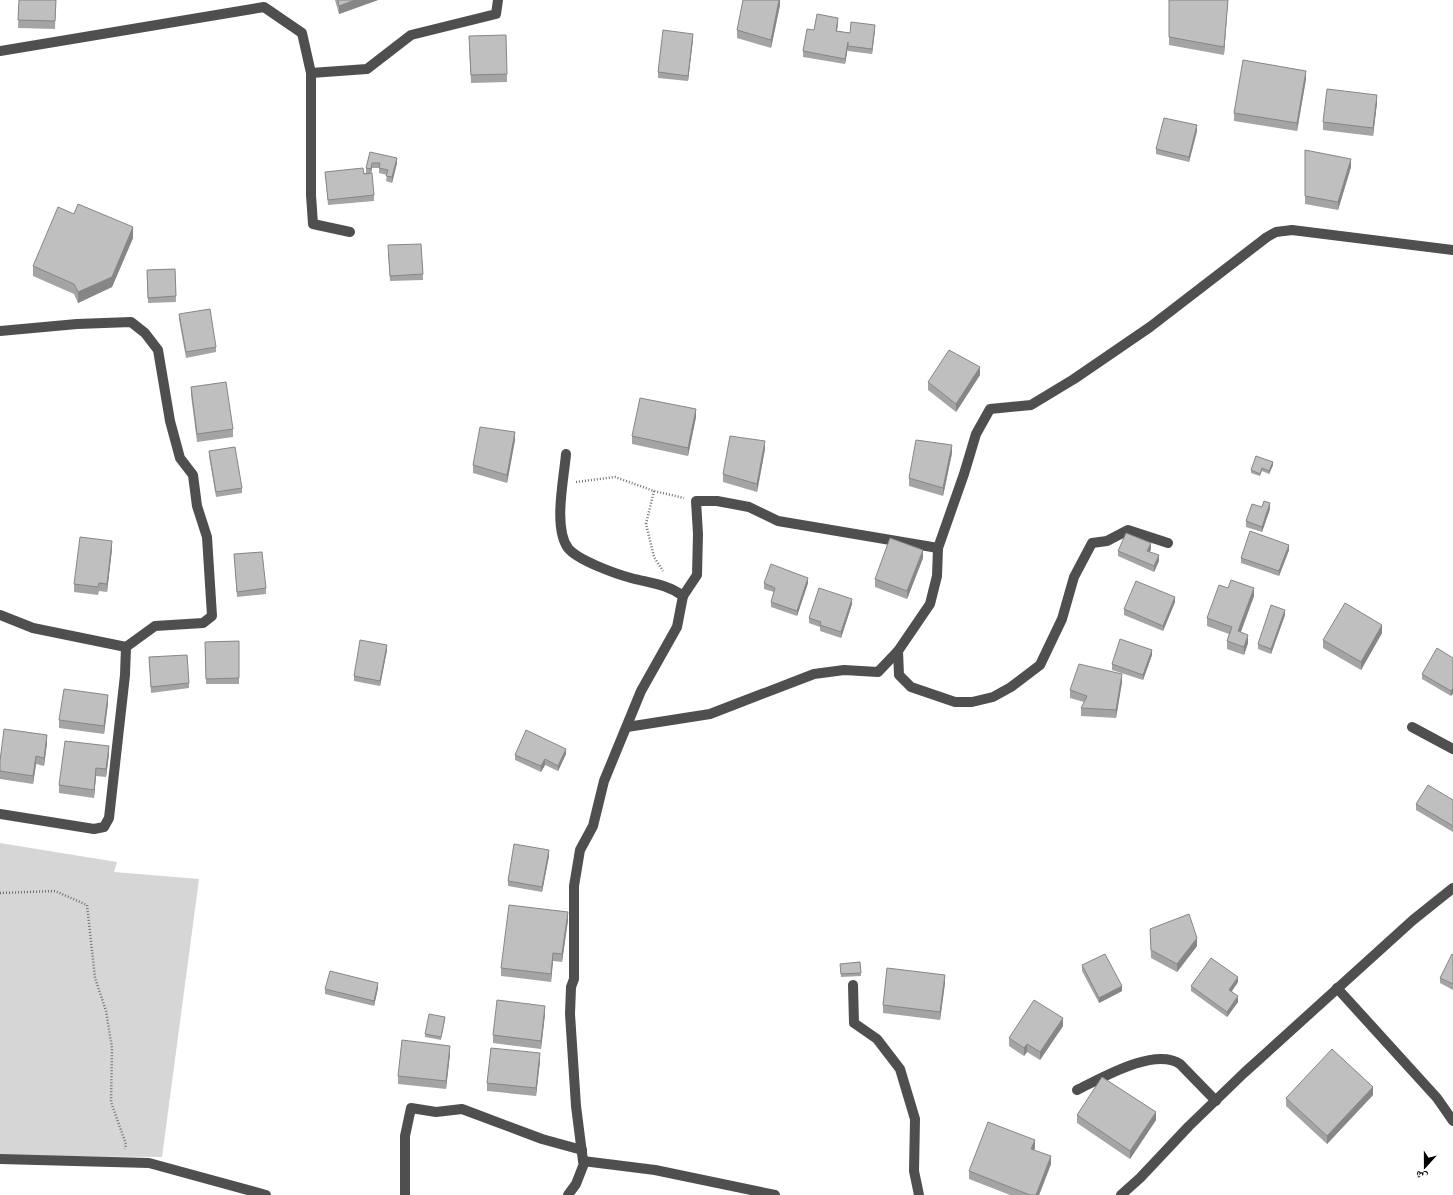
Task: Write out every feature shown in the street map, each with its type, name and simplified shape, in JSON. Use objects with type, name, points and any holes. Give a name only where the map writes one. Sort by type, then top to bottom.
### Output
[{"type":"street","points":[[311,74],[367,69],[410,35],[496,14],[498,0]]},
{"type":"street","points":[[0,51],[264,6],[302,33],[311,74],[311,195],[313,224],[341,228],[350,232]]},
{"type":"street","points":[[627,727],[710,714],[757,695],[820,673],[844,670],[878,672],[898,651],[930,604],[937,576],[938,548],[964,474],[976,434],[990,409],[1031,404],[1074,379],[1150,327],[1267,237],[1276,232],[1292,230],[1453,250]]},
{"type":"street","points":[[0,331],[77,324],[131,322],[145,333],[158,350],[170,420],[180,458],[193,475],[197,506],[207,536],[212,616],[203,624],[155,626],[126,647],[33,628],[0,615]]},
{"type":"street","points":[[566,454],[560,525],[568,548],[592,564],[630,578],[673,588],[683,596]]},
{"type":"street","points":[[568,1195],[576,1184],[585,1161],[583,1161],[576,1106],[570,1014],[571,987],[574,979],[574,886],[580,850],[593,826],[604,781],[641,691],[677,627],[683,596],[697,575],[698,534],[696,501],[717,501],[750,508],[778,521],[938,548]]},
{"type":"street","points":[[898,651],[899,675],[911,687],[955,702],[972,702],[993,697],[1011,687],[1040,665],[1062,619],[1074,577],[1092,543],[1107,541],[1128,530],[1168,543]]},
{"type":"street","points":[[0,814],[94,829],[104,827],[109,818],[125,675],[126,647]]},
{"type":"street","points":[[1412,727],[1453,749]]},
{"type":"street","points":[[1121,1195],[1140,1178],[1189,1126],[1337,988],[1413,920],[1453,888]]},
{"type":"street","points":[[853,985],[854,1023],[877,1039],[900,1069],[915,1119],[914,1171],[919,1195]]},
{"type":"street","points":[[1337,988],[1437,1098],[1453,1120]]},
{"type":"street","points":[[1077,1090],[1131,1065],[1167,1059],[1174,1060],[1180,1064],[1216,1101]]},
{"type":"street","points":[[405,1195],[405,1136],[412,1108],[436,1112],[462,1109],[542,1139],[582,1150]]},
{"type":"street","points":[[0,1159],[149,1163],[266,1195]]},
{"type":"street","points":[[583,1161],[655,1170],[775,1195]]},
{"type":"path","points":[[564,482],[615,477],[654,491],[696,501]]},
{"type":"path","points":[[654,491],[646,524],[654,557],[673,588]]},
{"type":"path","points":[[0,893],[54,891],[87,905],[95,978],[106,1011],[112,1048],[111,1102],[126,1144],[121,1163]]},
{"type":"shaded area","points":[[0,843],[117,862],[114,872],[199,879],[162,1157],[0,1156]]},
{"type":"building","points":[[19,0],[56,0],[55,21],[18,20]]},
{"type":"building","points":[[338,0],[355,0],[339,6]]},
{"type":"building","points":[[743,0],[779,0],[771,40],[737,30]]},
{"type":"building","points":[[1169,0],[1228,0],[1224,47],[1169,37]]},
{"type":"building","points":[[817,14],[838,18],[836,31],[850,33],[851,22],[875,25],[872,49],[848,46],[848,42],[845,59],[803,51],[807,29],[814,30]]},
{"type":"building","points":[[663,30],[693,34],[688,76],[658,72]]},
{"type":"building","points":[[506,35],[507,74],[471,75],[469,36]]},
{"type":"building","points":[[1243,60],[1306,71],[1297,123],[1234,113]]},
{"type":"building","points":[[1327,89],[1377,95],[1373,128],[1323,122]]},
{"type":"building","points":[[1164,118],[1197,125],[1189,157],[1156,149]]},
{"type":"building","points":[[1305,150],[1351,159],[1338,202],[1305,196]]},
{"type":"building","points":[[370,152],[397,158],[392,177],[386,176],[388,170],[379,168],[380,163],[372,163],[371,169],[366,168]]},
{"type":"building","points":[[363,168],[364,174],[372,173],[374,195],[328,200],[325,172]]},
{"type":"building","points":[[78,204],[133,227],[112,277],[78,292],[74,284],[33,266],[58,207],[74,214]]},
{"type":"building","points":[[421,244],[423,274],[390,276],[388,245]]},
{"type":"building","points":[[175,269],[176,296],[148,298],[147,270]]},
{"type":"building","points":[[210,309],[216,347],[186,352],[179,314]]},
{"type":"building","points":[[949,350],[980,367],[956,404],[928,382]]},
{"type":"building","points":[[226,382],[233,429],[197,434],[191,387]]},
{"type":"building","points":[[640,398],[696,409],[688,448],[632,436]]},
{"type":"building","points":[[480,427],[515,432],[507,475],[473,465]]},
{"type":"building","points":[[730,436],[765,441],[757,484],[723,474]]},
{"type":"building","points":[[916,440],[952,445],[943,488],[909,478]]},
{"type":"building","points":[[235,447],[242,488],[216,492],[209,451]]},
{"type":"building","points":[[1256,456],[1273,462],[1269,471],[1262,468],[1260,474],[1251,470]]},
{"type":"building","points":[[1264,501],[1270,503],[1262,527],[1246,521],[1252,504],[1262,507]]},
{"type":"building","points":[[1250,531],[1289,545],[1279,571],[1241,558]]},
{"type":"building","points":[[1126,533],[1151,543],[1147,551],[1159,555],[1154,566],[1118,551]]},
{"type":"building","points":[[80,537],[112,541],[107,584],[99,583],[98,587],[74,584]]},
{"type":"building","points":[[890,538],[923,550],[907,591],[875,579]]},
{"type":"building","points":[[262,552],[266,588],[237,592],[234,554]]},
{"type":"building","points":[[771,564],[808,578],[797,611],[771,602],[775,588],[764,583]]},
{"type":"building","points":[[1231,580],[1254,588],[1238,631],[1248,635],[1244,647],[1227,641],[1232,627],[1207,618],[1219,585],[1228,588]]},
{"type":"building","points":[[1136,581],[1175,597],[1163,626],[1124,609]]},
{"type":"building","points":[[819,588],[852,599],[841,632],[820,625],[821,622],[809,618]]},
{"type":"building","points":[[1345,603],[1382,625],[1361,662],[1323,640]]},
{"type":"building","points":[[1271,605],[1285,610],[1271,649],[1258,644]]},
{"type":"building","points":[[1120,639],[1152,650],[1143,675],[1112,664]]},
{"type":"building","points":[[360,640],[387,645],[380,681],[354,676]]},
{"type":"building","points":[[239,641],[239,678],[206,679],[205,642]]},
{"type":"building","points":[[1437,648],[1453,658],[1453,688],[1451,691],[1422,674]]},
{"type":"building","points":[[187,655],[189,683],[151,687],[149,657]]},
{"type":"building","points":[[1079,664],[1122,674],[1116,710],[1081,708],[1087,696],[1070,690]]},
{"type":"building","points":[[64,689],[108,695],[104,726],[59,720]]},
{"type":"building","points":[[4,729],[47,735],[44,758],[36,756],[33,776],[0,771]]},
{"type":"building","points":[[526,730],[566,749],[558,766],[545,759],[541,766],[515,755]]},
{"type":"building","points":[[65,741],[109,746],[106,769],[96,768],[94,790],[59,785]]},
{"type":"building","points":[[1428,785],[1453,800],[1453,826],[1416,804]]},
{"type":"building","points":[[514,844],[549,850],[542,887],[508,881]]},
{"type":"building","points":[[509,905],[568,912],[562,954],[553,953],[551,974],[501,968]]},
{"type":"building","points":[[1189,914],[1197,938],[1177,964],[1151,950],[1150,929]]},
{"type":"building","points":[[1105,954],[1122,986],[1099,998],[1082,965]]},
{"type":"building","points":[[1452,954],[1453,955],[1453,984],[1440,978]]},
{"type":"building","points":[[1211,958],[1238,977],[1229,990],[1238,996],[1227,1012],[1191,986]]},
{"type":"building","points":[[860,962],[861,973],[841,974],[840,964]]},
{"type":"building","points":[[887,968],[945,975],[940,1012],[883,1005]]},
{"type":"building","points":[[330,971],[378,983],[374,1001],[325,989]]},
{"type":"building","points":[[497,1000],[545,1006],[541,1041],[493,1035]]},
{"type":"building","points":[[1034,1000],[1063,1018],[1040,1052],[1027,1044],[1024,1048],[1009,1038]]},
{"type":"building","points":[[429,1014],[445,1017],[441,1037],[425,1034]]},
{"type":"building","points":[[402,1040],[450,1046],[446,1081],[398,1076]]},
{"type":"building","points":[[491,1048],[540,1053],[536,1088],[487,1083]]},
{"type":"building","points":[[1332,1049],[1373,1087],[1327,1136],[1286,1098]]},
{"type":"building","points":[[1102,1077],[1156,1112],[1130,1151],[1077,1115]]},
{"type":"building","points":[[988,1122],[1035,1140],[1031,1149],[1051,1156],[1036,1195],[1030,1195],[969,1171]]}]
